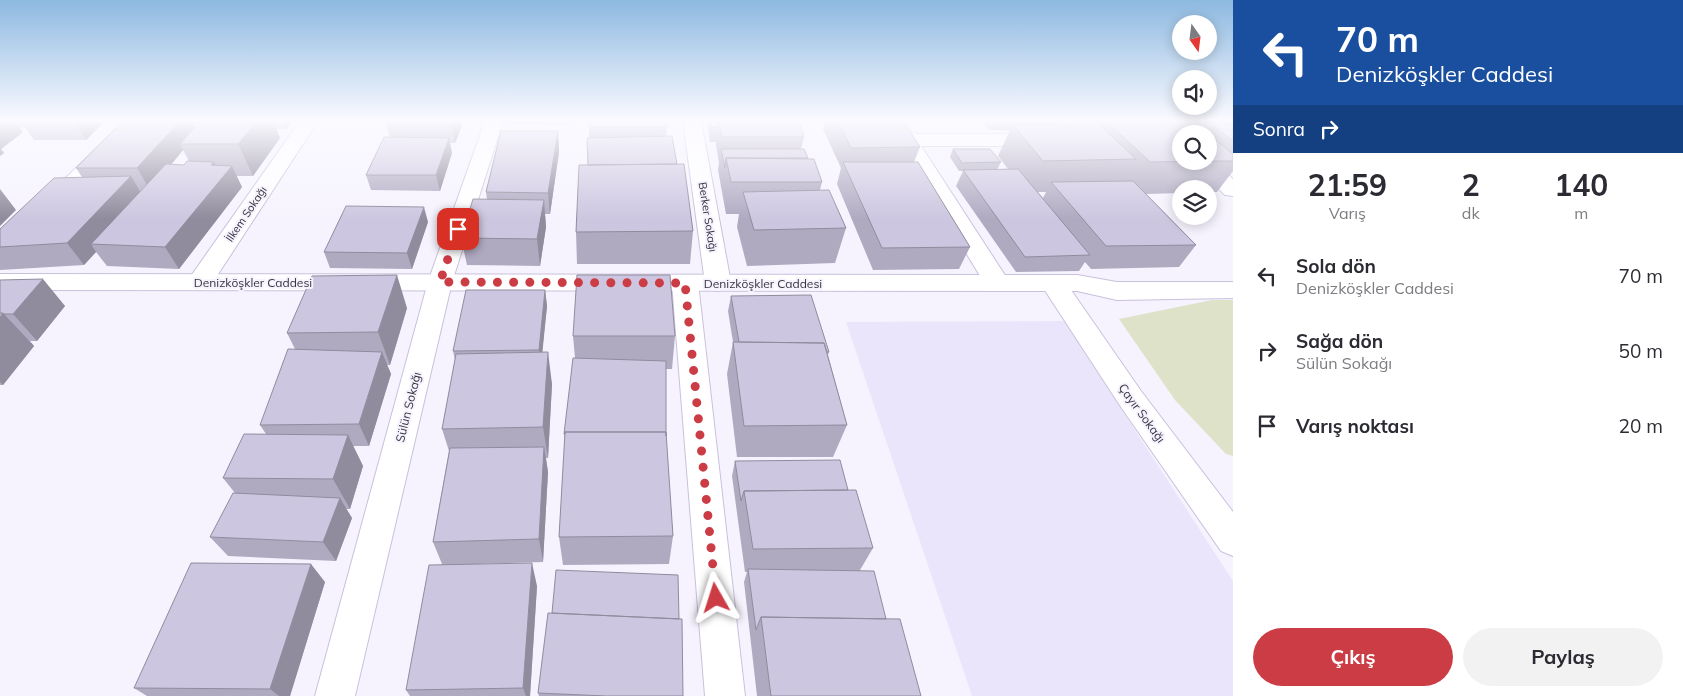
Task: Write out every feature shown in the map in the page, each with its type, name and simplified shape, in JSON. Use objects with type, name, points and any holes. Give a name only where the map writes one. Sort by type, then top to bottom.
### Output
[{"type":"street","points":[[0,256],[103,153]]},
{"type":"street","name":"İlkem Sokağı","points":[[200,282],[287,153]]},
{"type":"street","name":"Sülün Sokağı","points":[[334,696],[440,282],[483,153]]},
{"type":"street","name":"Berker Sokağı","points":[[697,153],[718,283]]},
{"type":"street","points":[[915,153],[997,284]]},
{"type":"street","points":[[1210,170],[1233,190]]},
{"type":"street","name":"Denizköşkler Caddesi","points":[[1065,283],[1099,276],[1233,275]]},
{"type":"street","name":"Denizköşkler Caddesi","points":[[0,282],[1065,283],[1117,291],[1233,290]]},
{"type":"street","points":[[685,283],[725,696]]},
{"type":"street","name":"Çayır Sokağı","points":[[1065,283],[1131,400],[1223,511],[1233,540]]},
{"type":"shaded area","points":[[1064,321],[1233,581],[1233,696],[972,696],[846,322]]},
{"type":"green space","points":[[1212,300],[1233,300],[1233,456],[1226,454],[1175,400],[1119,319]]},
{"type":"building","points":[[91,153],[150,153],[137,168],[76,168]]},
{"type":"building","points":[[376,153],[444,153],[436,175],[366,175]]},
{"type":"building","points":[[495,153],[554,153],[548,193],[486,192]]},
{"type":"building","points":[[588,153],[675,153],[677,164],[588,165]]},
{"type":"building","points":[[722,153],[806,153],[808,158],[726,158],[725,168]]},
{"type":"building","points":[[956,153],[994,153],[1001,162],[962,163]]},
{"type":"building","points":[[1037,153],[1130,153],[1136,159],[1043,161]]},
{"type":"building","points":[[1141,153],[1172,153],[1172,162],[1150,162]]},
{"type":"building","points":[[1217,153],[1232,153],[1233,161],[1217,161]]},
{"type":"building","points":[[726,158],[814,159],[822,182],[731,182]]},
{"type":"building","points":[[187,161],[214,162],[211,165],[232,166],[165,247],[91,244],[166,164],[184,165]]},
{"type":"building","points":[[843,162],[918,162],[970,247],[882,248]]},
{"type":"building","points":[[684,164],[693,231],[576,232],[579,165]]},
{"type":"building","points":[[1018,169],[1090,255],[1025,257],[963,170]]},
{"type":"building","points":[[131,176],[67,243],[0,247],[0,229],[54,178]]},
{"type":"building","points":[[1133,181],[1172,221],[1172,225],[1176,225],[1196,245],[1106,246],[1051,182]]},
{"type":"building","points":[[829,190],[846,228],[754,230],[743,192]]},
{"type":"building","points":[[473,199],[544,200],[537,239],[461,238]]},
{"type":"building","points":[[346,206],[424,207],[407,253],[324,252]]},
{"type":"building","points":[[397,275],[378,332],[287,333],[312,276]]},
{"type":"building","points":[[577,275],[670,275],[675,336],[573,336]]},
{"type":"building","points":[[43,279],[13,314],[0,313],[0,280]]},
{"type":"building","points":[[466,290],[545,290],[539,350],[453,351]]},
{"type":"building","points":[[811,295],[829,352],[827,352],[824,343],[739,342],[731,296]]},
{"type":"building","points":[[733,342],[824,343],[847,425],[744,426]]},
{"type":"building","points":[[288,349],[382,352],[359,424],[260,425]]},
{"type":"building","points":[[548,352],[543,427],[442,429],[456,354]]},
{"type":"building","points":[[573,358],[666,361],[666,432],[565,432],[564,434]]},
{"type":"building","points":[[565,432],[666,432],[673,536],[559,537]]},
{"type":"building","points":[[244,434],[348,435],[333,479],[223,478]]},
{"type":"building","points":[[544,447],[539,539],[433,542],[450,448]]},
{"type":"building","points":[[840,460],[848,490],[744,491],[741,501],[735,461]]},
{"type":"building","points":[[856,490],[873,548],[753,549],[744,491]]},
{"type":"building","points":[[233,493],[340,498],[323,542],[210,537]]},
{"type":"building","points":[[191,563],[311,564],[270,689],[134,688]]},
{"type":"building","points":[[532,563],[523,688],[406,690],[429,565]]},
{"type":"building","points":[[748,569],[874,571],[886,619],[761,617],[756,630]]},
{"type":"building","points":[[556,570],[678,575],[679,619],[552,613]]},
{"type":"building","points":[[548,613],[682,619],[683,696],[606,696],[538,693]]},
{"type":"building","points":[[761,617],[900,619],[921,696],[771,696]]},
{"type":"route","points":[[458,229],[440,282],[685,283],[716,598]]}]
